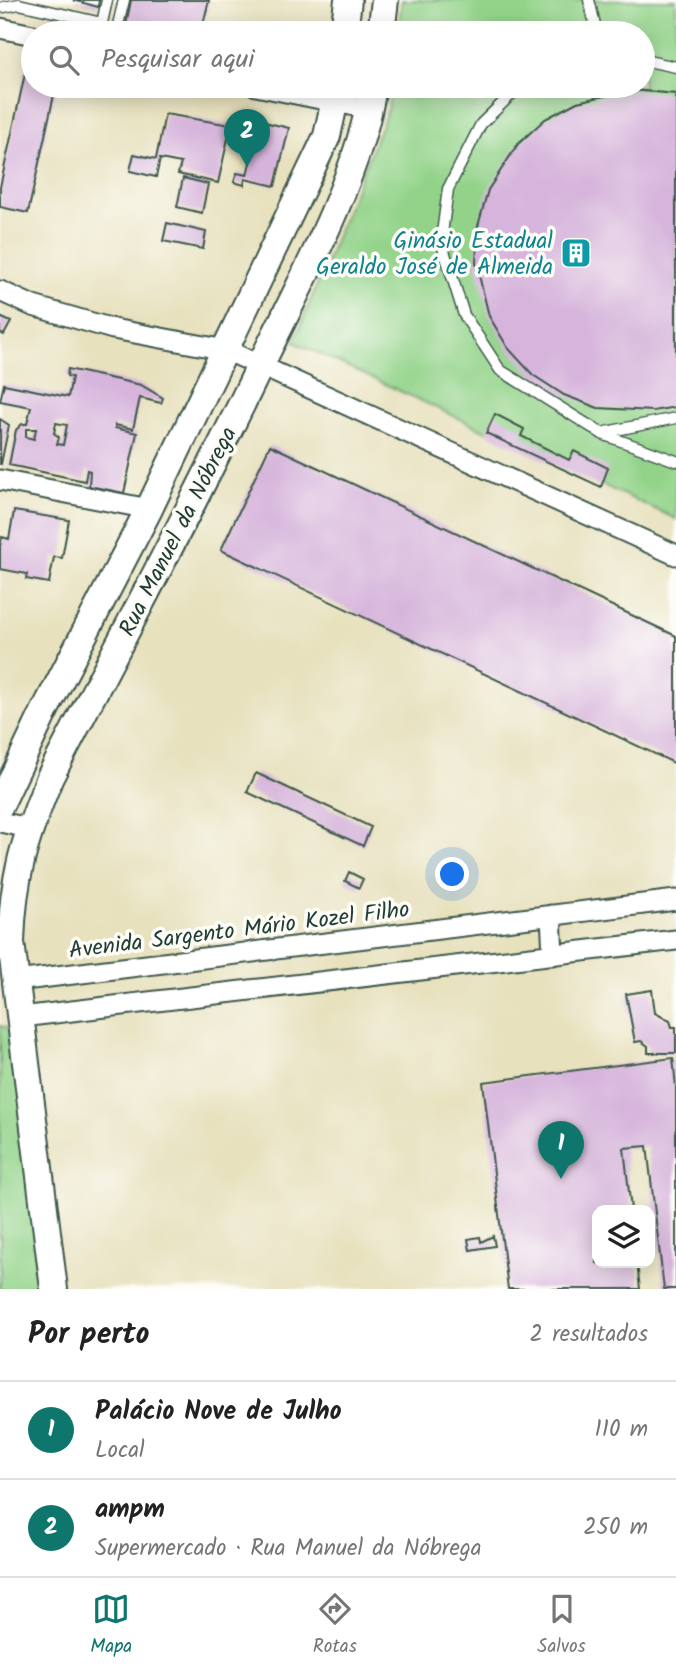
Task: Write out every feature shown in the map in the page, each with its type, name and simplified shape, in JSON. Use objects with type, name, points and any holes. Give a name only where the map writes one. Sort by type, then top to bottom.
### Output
[{"type":"street","points":[[345,21],[348,0]]},
{"type":"street","points":[[382,21],[385,0]]},
{"type":"street","points":[[0,27],[21,32]]},
{"type":"street","name":"Rua Manuel da Nóbrega","points":[[0,804],[226,350],[327,136],[336,98]]},
{"type":"street","name":"Rua Manuel da Nóbrega","points":[[54,1289],[11,1015],[16,981],[11,942],[12,894],[29,828],[76,728],[260,366],[351,169],[371,98]]},
{"type":"street","points":[[0,291],[33,306],[113,329],[226,350],[676,555]]},
{"type":"street","points":[[0,480],[149,509]]},
{"type":"street","points":[[45,710],[76,728]]},
{"type":"street","points":[[0,822],[29,828]]},
{"type":"street","name":"Avenida Sargento Mário Kozel Filho","points":[[16,981],[676,900]]},
{"type":"street","points":[[551,915],[553,955]]},
{"type":"street","points":[[11,1015],[676,940]]},
{"type":"lane","points":[[102,21],[107,0]]},
{"type":"lane","points":[[119,21],[124,0]]},
{"type":"lane","points":[[589,0],[594,21]]},
{"type":"lane","points":[[4,7],[19,4],[93,21]]},
{"type":"lane","points":[[655,63],[676,67]]},
{"type":"lane","points":[[508,98],[481,124],[448,189],[441,241],[464,314],[500,370],[601,433],[676,461]]},
{"type":"lane","points":[[601,433],[676,418]]},
{"type":"green space","points":[[402,0],[676,0],[676,519],[294,342],[388,109],[389,98],[655,98],[655,21],[399,21]]},
{"type":"green space","points":[[0,1026],[16,1030],[45,1289],[0,1289]]},
{"type":"building","points":[[73,0],[99,0],[98,7]]},
{"type":"building","points":[[131,0],[209,0],[204,21],[127,21]]},
{"type":"building","points":[[21,92],[21,98],[53,98],[28,213],[0,207],[0,187]]},
{"type":"building","name":"Ginásio Estadual Geraldo José de Almeida","points":[[655,92],[676,94],[676,407],[653,411],[598,408],[564,395],[533,375],[508,348],[489,316],[476,263],[478,226],[488,190],[518,144],[545,119],[577,102],[595,98],[655,98]]},
{"type":"building","points":[[165,114],[231,125],[218,183],[178,174],[181,163],[160,159],[156,177],[130,171],[134,154],[156,159]]},
{"type":"building","points":[[260,121],[289,128],[275,186],[245,179],[244,185],[234,182],[237,173],[247,175]]},
{"type":"building","points":[[183,178],[208,184],[202,213],[177,207]]},
{"type":"building","points":[[167,223],[206,232],[203,249],[163,241]]},
{"type":"building","points":[[0,317],[11,322],[4,335],[0,333]]},
{"type":"building","points":[[68,369],[141,385],[163,398],[161,403],[140,398],[133,429],[115,425],[115,428],[137,433],[124,493],[89,486],[90,471],[87,470],[85,481],[9,465],[16,430],[22,424],[27,424],[31,407],[0,401],[4,384],[68,397],[72,377],[67,376]],"holes":[[[56,423],[67,425],[63,445],[57,444],[59,437],[54,433]],[[26,429],[36,429],[34,439],[26,437]]]},
{"type":"building","points":[[495,414],[524,429],[521,436],[569,460],[574,451],[608,468],[601,487],[486,433]]},
{"type":"building","points":[[0,419],[9,425],[1,464],[0,464]]},
{"type":"building","points":[[270,445],[676,636],[676,764],[221,550]]},
{"type":"building","points":[[14,511],[69,520],[62,558],[54,557],[49,583],[26,579],[27,574],[0,569],[2,537],[9,539]]},
{"type":"building","points":[[256,773],[371,827],[363,846],[247,792]]},
{"type":"building","points":[[349,872],[363,879],[359,888],[345,881]]},
{"type":"building","points":[[652,990],[655,1013],[670,1021],[672,1027],[676,1027],[676,1053],[648,1053],[648,1046],[641,1041],[635,1042],[626,994]]},
{"type":"building","points":[[673,1058],[676,1087],[676,1289],[664,1289],[647,1146],[624,1148],[630,1205],[592,1205],[592,1268],[638,1268],[640,1289],[508,1289],[483,1082]]},
{"type":"building","points":[[493,1236],[495,1246],[470,1250],[468,1239],[480,1237],[481,1242]]},
{"type":"place","name":"ampm","points":[[247,167]]},
{"type":"place","name":"Ginásio Estadual Geraldo José de Almeida","points":[[576,253]]},
{"type":"place","name":"Palácio Nove de Julho","points":[[561,1179]]}]
